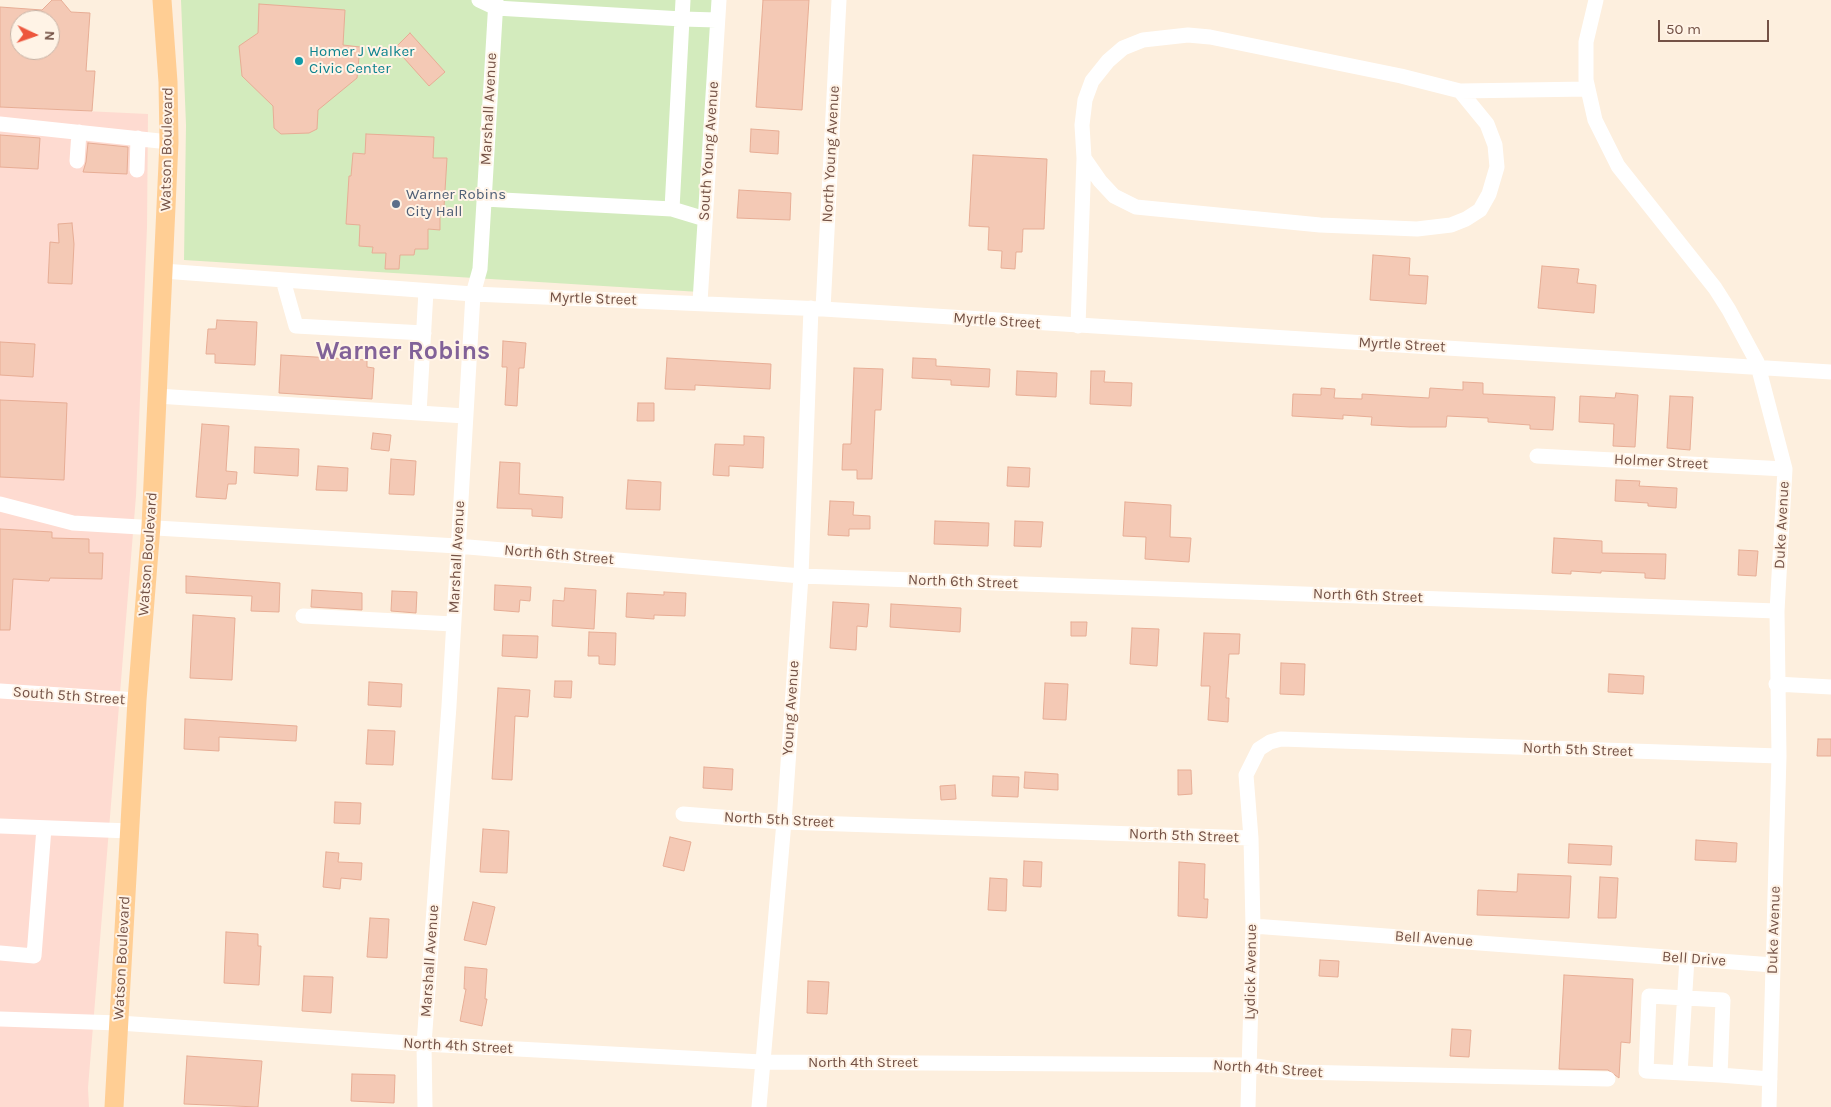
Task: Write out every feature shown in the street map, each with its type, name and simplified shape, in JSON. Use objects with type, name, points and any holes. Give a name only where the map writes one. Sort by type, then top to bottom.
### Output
[{"type":"main road","name":"Watson Boulevard","points":[[114,1107],[137,700],[151,526],[164,271],[168,82],[162,0]]},
{"type":"street","points":[[479,0],[496,4],[682,19],[718,20]]},
{"type":"street","points":[[672,209],[683,0]]},
{"type":"street","name":"South Young Avenue","points":[[700,302],[719,0]]},
{"type":"street","name":"North Young Avenue","points":[[817,308],[839,0]]},
{"type":"street","name":"Duke Avenue","points":[[1596,0],[1586,42],[1588,89],[1595,120],[1618,166],[1715,288],[1759,366],[1786,469],[1777,611],[1776,684],[1779,756],[1769,1107]]},
{"type":"street","name":"Marshall Avenue","points":[[425,1107],[424,1044],[453,624],[473,294],[480,269],[496,4]]},
{"type":"street","points":[[1078,326],[1084,158],[1082,125],[1084,100],[1092,81],[1108,61],[1123,48],[1143,40],[1188,35],[1210,37],[1401,76],[1460,91],[1588,89]]},
{"type":"street","points":[[1084,158],[1100,181],[1114,196],[1136,207],[1320,225],[1417,229],[1451,225],[1466,220],[1480,210],[1489,194],[1497,167],[1495,145],[1487,124],[1460,91]]},
{"type":"street","points":[[0,124],[168,142]]},
{"type":"street","points":[[77,161],[79,132]]},
{"type":"street","points":[[137,170],[138,138]]},
{"type":"street","points":[[484,199],[672,209],[705,219]]},
{"type":"street","name":"Myrtle Street","points":[[164,271],[473,294],[817,308],[1078,326],[1759,366],[1831,372]]},
{"type":"street","points":[[283,280],[296,326],[424,333]]},
{"type":"street","points":[[419,413],[426,291]]},
{"type":"street","name":"Young Avenue","points":[[759,1107],[784,822],[817,308]]},
{"type":"street","points":[[157,396],[465,416]]},
{"type":"street","name":"Holmer Street","points":[[1537,456],[1786,469]]},
{"type":"street","name":"North 6th Street","points":[[0,504],[73,523],[151,526],[457,546],[801,576],[1777,611]]},
{"type":"street","points":[[303,616],[453,624]]},
{"type":"street","points":[[1776,684],[1831,687]]},
{"type":"street","name":"South 5th Street","points":[[0,691],[137,700]]},
{"type":"street","name":"North 5th Street","points":[[683,814],[784,822],[1251,838],[1246,775],[1260,749],[1270,742],[1281,739],[1779,756]]},
{"type":"street","points":[[0,826],[130,831]]},
{"type":"street","points":[[0,953],[34,956],[44,828]]},
{"type":"street","name":"Lydick Avenue","points":[[1248,1107],[1253,926],[1251,838]]},
{"type":"street","name":"Bell Avenue","points":[[1253,926],[1615,953]]},
{"type":"street","name":"Bell Drive","points":[[1615,953],[1773,965]]},
{"type":"street","points":[[1680,1073],[1687,958]]},
{"type":"street","points":[[1720,1075],[1723,1000],[1649,996],[1646,1072],[1770,1079]]},
{"type":"street","name":"North 4th Street","points":[[0,1019],[119,1023],[424,1044],[762,1062],[1249,1065],[1296,1072],[1608,1079]]},
{"type":"shaded area","points":[[0,107],[148,114],[147,227],[136,496],[88,1088],[89,1107],[0,1107]]},
{"type":"green space","points":[[181,0],[716,0],[700,292],[184,260],[186,125]]},
{"type":"building","points":[[52,0],[61,0],[71,12],[90,13],[86,71],[95,71],[92,111],[0,107],[0,7],[42,10]]},
{"type":"building","points":[[763,0],[809,0],[802,110],[756,107]]},
{"type":"building","name":"Homer J Walker Civic Center","points":[[259,4],[345,10],[343,45],[360,47],[357,78],[318,110],[317,129],[309,133],[281,134],[274,128],[273,106],[242,76],[239,46],[258,33]]},
{"type":"building","points":[[410,33],[445,72],[429,86],[395,48]]},
{"type":"building","points":[[751,129],[779,131],[778,154],[750,152]]},
{"type":"building","points":[[366,134],[434,137],[433,158],[447,158],[444,207],[440,207],[440,230],[428,229],[428,249],[415,249],[414,255],[400,255],[399,269],[385,269],[386,253],[372,253],[373,247],[359,246],[360,225],[346,224],[349,176],[351,176],[353,153],[365,154]]},
{"type":"building","points":[[0,135],[40,138],[38,169],[0,167]]},
{"type":"building","points":[[88,143],[128,147],[127,174],[83,172]]},
{"type":"building","points":[[973,155],[1047,159],[1044,229],[1023,229],[1022,252],[1016,252],[1015,269],[1001,268],[1002,251],[988,250],[989,227],[969,226]]},
{"type":"building","points":[[739,190],[791,193],[790,220],[737,218]]},
{"type":"building","points":[[72,223],[74,244],[72,284],[48,283],[50,242],[59,243],[58,224]]},
{"type":"building","points":[[1373,255],[1410,258],[1409,275],[1428,276],[1426,304],[1370,300]]},
{"type":"building","points":[[1542,266],[1579,269],[1577,283],[1596,285],[1594,313],[1538,308]]},
{"type":"building","points":[[217,320],[257,322],[255,365],[215,363],[215,354],[206,354],[208,329],[216,329]]},
{"type":"building","points":[[503,341],[526,343],[524,368],[519,368],[517,406],[505,405],[507,367],[502,367]]},
{"type":"building","points":[[0,342],[35,344],[33,377],[0,375]]},
{"type":"building","points":[[281,355],[367,360],[367,367],[374,368],[372,399],[279,393]]},
{"type":"building","points":[[667,358],[771,364],[770,389],[695,385],[695,390],[665,389]]},
{"type":"building","points":[[913,358],[936,359],[936,366],[990,369],[989,387],[951,385],[951,380],[912,378]]},
{"type":"building","points":[[854,368],[883,369],[881,410],[875,410],[872,479],[857,479],[857,470],[842,470],[843,444],[851,444]]},
{"type":"building","points":[[1017,371],[1057,373],[1056,397],[1016,395]]},
{"type":"building","points":[[1091,371],[1105,371],[1104,382],[1132,383],[1131,406],[1090,404]]},
{"type":"building","points":[[1463,382],[1483,383],[1483,394],[1555,397],[1553,430],[1530,429],[1530,425],[1488,422],[1488,418],[1447,416],[1446,427],[1410,427],[1371,425],[1372,417],[1343,415],[1343,419],[1292,416],[1293,394],[1321,395],[1321,388],[1335,389],[1334,398],[1362,399],[1362,394],[1429,398],[1430,388],[1463,390]]},
{"type":"building","points":[[1616,393],[1638,395],[1635,447],[1613,446],[1614,424],[1579,422],[1580,396],[1615,398]]},
{"type":"building","points":[[1670,396],[1693,397],[1690,450],[1667,448]]},
{"type":"building","points":[[0,400],[67,403],[64,480],[0,477]]},
{"type":"building","points":[[638,403],[654,403],[654,421],[637,421]]},
{"type":"building","points":[[202,424],[229,426],[226,471],[237,472],[236,484],[228,484],[226,499],[196,497]]},
{"type":"building","points":[[373,433],[391,435],[389,451],[371,449]]},
{"type":"building","points":[[744,436],[764,437],[763,468],[729,466],[729,476],[713,475],[715,444],[744,445]]},
{"type":"building","points":[[255,447],[299,449],[298,476],[254,473]]},
{"type":"building","points":[[391,459],[416,461],[414,495],[389,494]]},
{"type":"building","points":[[500,462],[520,463],[519,494],[563,497],[562,518],[532,516],[532,509],[497,508]]},
{"type":"building","points":[[318,466],[348,468],[347,491],[316,490]]},
{"type":"building","points":[[1008,467],[1030,468],[1029,487],[1007,486]]},
{"type":"building","points":[[628,480],[661,482],[660,510],[626,509]]},
{"type":"building","points":[[1616,480],[1640,481],[1639,486],[1677,488],[1676,508],[1648,506],[1648,503],[1615,501]]},
{"type":"building","points":[[830,501],[854,502],[853,515],[870,516],[870,529],[849,529],[849,536],[828,535]]},
{"type":"building","points":[[1125,502],[1171,505],[1170,537],[1191,538],[1189,562],[1145,559],[1146,537],[1123,536]]},
{"type":"building","points":[[935,521],[989,523],[988,546],[934,544]]},
{"type":"building","points":[[1015,521],[1043,522],[1041,547],[1014,546]]},
{"type":"building","points":[[0,529],[52,532],[52,538],[89,539],[89,553],[103,553],[102,579],[50,578],[49,581],[13,579],[10,630],[0,630]]},
{"type":"building","points":[[1554,538],[1602,541],[1602,553],[1666,554],[1665,579],[1645,578],[1645,573],[1571,571],[1571,574],[1552,573]]},
{"type":"building","points":[[1739,550],[1758,551],[1756,576],[1738,575]]},
{"type":"building","points":[[186,576],[280,583],[279,612],[251,611],[252,596],[186,593]]},
{"type":"building","points":[[495,585],[531,587],[530,601],[520,600],[519,612],[494,610]]},
{"type":"building","points":[[565,588],[596,590],[594,629],[552,626],[553,600],[564,601]]},
{"type":"building","points":[[312,590],[362,593],[362,610],[311,607]]},
{"type":"building","points":[[392,591],[417,592],[416,613],[391,611]]},
{"type":"building","points":[[664,592],[686,593],[685,616],[654,615],[654,619],[626,617],[627,593],[664,595]]},
{"type":"building","points":[[833,602],[869,604],[867,627],[857,626],[856,650],[830,648]]},
{"type":"building","points":[[891,604],[961,608],[960,632],[890,627]]},
{"type":"building","points":[[193,615],[235,618],[232,680],[190,678]]},
{"type":"building","points":[[1071,622],[1087,622],[1086,636],[1071,636]]},
{"type":"building","points":[[1132,628],[1159,629],[1157,666],[1130,664]]},
{"type":"building","points":[[589,632],[616,633],[615,665],[599,664],[599,656],[588,656]]},
{"type":"building","points":[[1204,633],[1240,634],[1239,654],[1229,654],[1226,698],[1229,698],[1228,722],[1208,720],[1210,686],[1201,686]]},
{"type":"building","points":[[503,635],[538,636],[537,658],[502,656]]},
{"type":"building","points":[[1281,663],[1305,664],[1304,695],[1280,694]]},
{"type":"building","points":[[1609,674],[1644,676],[1643,694],[1608,692]]},
{"type":"building","points":[[555,681],[572,681],[571,698],[554,697]]},
{"type":"building","points":[[369,682],[402,684],[401,707],[368,705]]},
{"type":"building","points":[[1045,683],[1068,684],[1066,720],[1043,719]]},
{"type":"building","points":[[498,688],[530,690],[528,717],[515,716],[512,780],[492,779]]},
{"type":"building","points":[[185,719],[297,726],[296,741],[219,737],[219,751],[184,749]]},
{"type":"building","points":[[368,730],[395,731],[393,765],[366,764]]},
{"type":"building","points":[[1818,739],[1831,739],[1831,756],[1817,756]]},
{"type":"building","points":[[704,767],[733,769],[732,790],[703,788]]},
{"type":"building","points":[[1178,770],[1191,770],[1192,794],[1178,795]]},
{"type":"building","points":[[1025,772],[1058,774],[1058,790],[1024,788]]},
{"type":"building","points":[[993,776],[1019,777],[1018,797],[992,796]]},
{"type":"building","points":[[955,785],[956,799],[941,800],[940,786]]},
{"type":"building","points":[[335,802],[361,803],[360,824],[334,823]]},
{"type":"building","points":[[483,829],[509,831],[507,873],[480,872]]},
{"type":"building","points":[[670,837],[691,842],[684,871],[663,866]]},
{"type":"building","points":[[1696,840],[1737,843],[1736,862],[1695,860]]},
{"type":"building","points":[[1569,844],[1612,846],[1611,865],[1568,863]]},
{"type":"building","points":[[326,852],[339,853],[338,862],[362,863],[361,880],[341,878],[340,889],[323,887]]},
{"type":"building","points":[[1024,861],[1042,862],[1041,887],[1023,886]]},
{"type":"building","points":[[1179,862],[1205,864],[1204,899],[1208,899],[1207,918],[1178,916]]},
{"type":"building","points":[[1518,874],[1571,876],[1569,918],[1477,915],[1478,890],[1517,892]]},
{"type":"building","points":[[1600,877],[1618,878],[1616,918],[1598,918]]},
{"type":"building","points":[[990,878],[1007,879],[1006,911],[988,910]]},
{"type":"building","points":[[473,902],[495,907],[486,945],[464,940]]},
{"type":"building","points":[[370,918],[389,919],[387,958],[367,957]]},
{"type":"building","points":[[226,932],[258,934],[258,946],[261,946],[259,985],[224,983]]},
{"type":"building","points":[[1320,960],[1339,961],[1338,977],[1319,976]]},
{"type":"building","points":[[465,967],[487,969],[485,999],[487,999],[482,1026],[460,1021],[466,989],[464,989]]},
{"type":"building","points":[[1564,975],[1633,979],[1630,1043],[1621,1042],[1619,1078],[1608,1070],[1559,1069]]},
{"type":"building","points":[[304,976],[333,977],[331,1013],[302,1011]]},
{"type":"building","points":[[808,981],[829,982],[827,1014],[807,1013]]},
{"type":"building","points":[[1452,1029],[1471,1030],[1469,1057],[1450,1056]]},
{"type":"building","points":[[187,1056],[262,1061],[258,1107],[184,1104]]},
{"type":"building","points":[[352,1074],[395,1075],[394,1103],[351,1101]]},
{"type":"place","name":"Homer J Walker Civic Center","points":[[299,61]]},
{"type":"place","name":"Warner Robins City Hall","points":[[396,204]]},
{"type":"district","name":"Warner Robins","points":[[403,352]]}]
